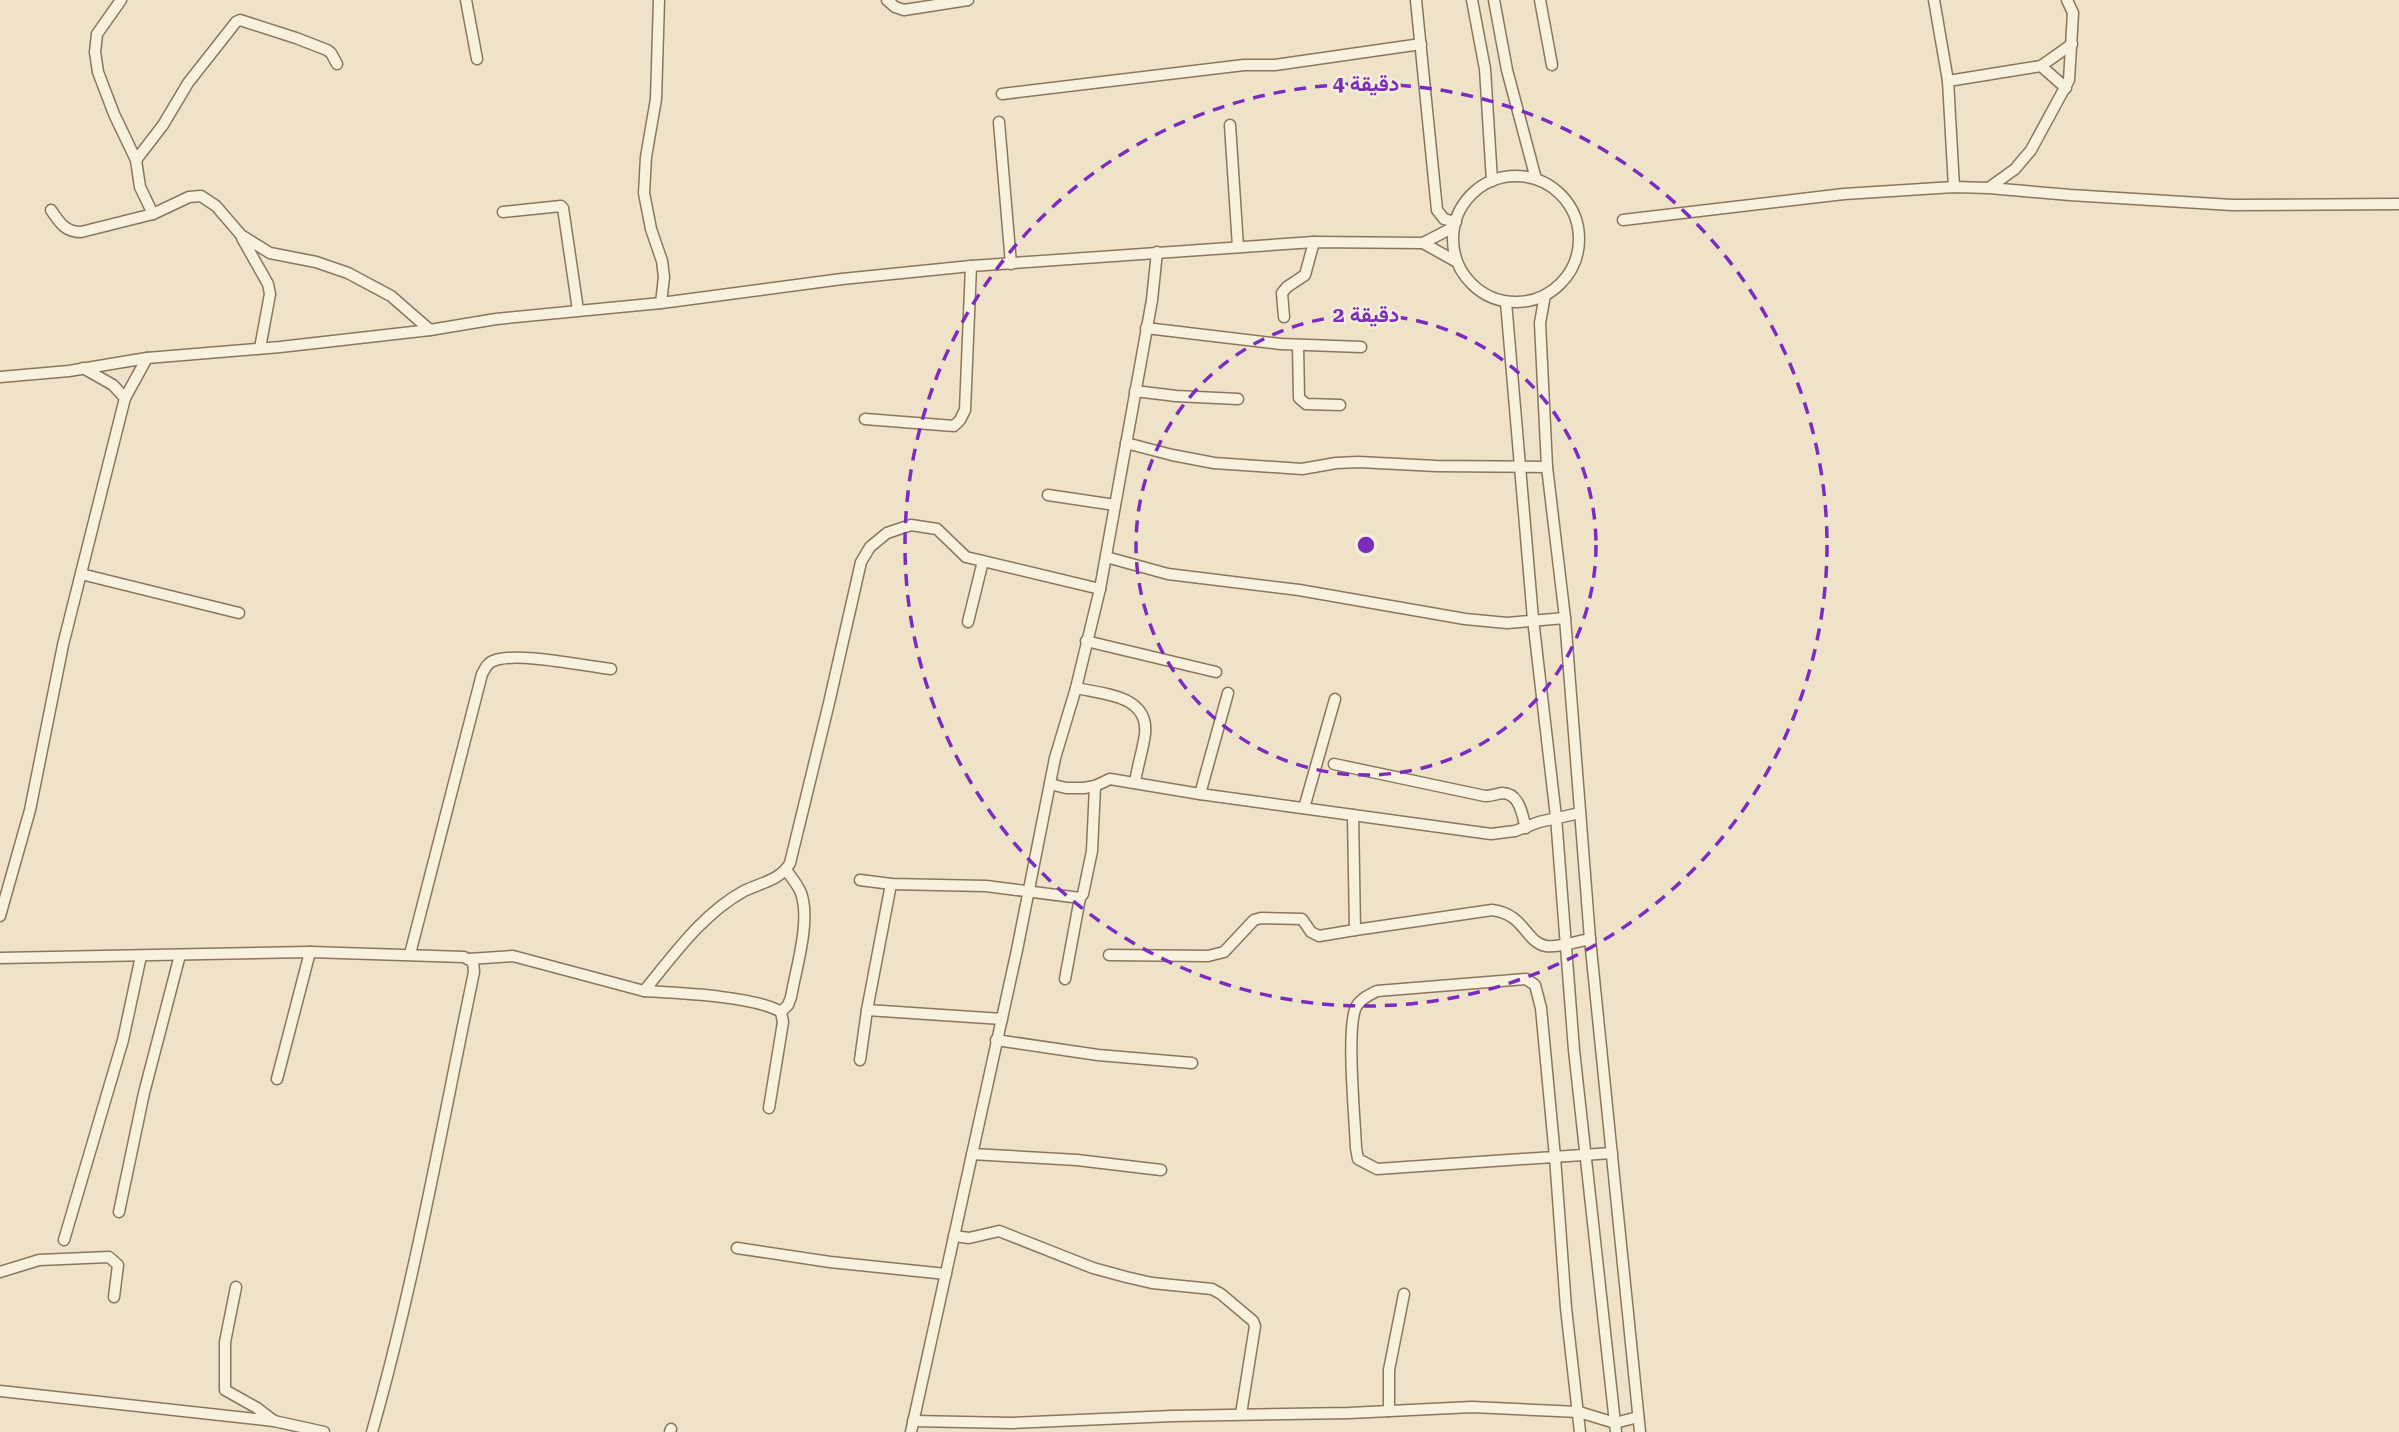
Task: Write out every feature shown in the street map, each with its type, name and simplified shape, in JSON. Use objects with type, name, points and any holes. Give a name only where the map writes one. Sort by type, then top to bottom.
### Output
[{"type":"street","points":[[121,0],[97,34],[95,52],[98,72],[136,160],[140,187],[153,214]]},
{"type":"street","points":[[466,0],[477,59]]},
{"type":"street","points":[[659,0],[656,99],[644,175],[646,211],[662,261],[664,277],[661,303]]},
{"type":"street","points":[[887,0],[899,9],[919,4],[968,0]]},
{"type":"street","points":[[1416,0],[1437,210],[1444,219],[1455,224]]},
{"type":"street","points":[[1472,0],[1485,69],[1492,181]]},
{"type":"street","points":[[1494,0],[1507,70],[1536,179]]},
{"type":"street","points":[[1540,0],[1552,65]]},
{"type":"street","points":[[1934,0],[1948,81],[1954,187]]},
{"type":"street","points":[[1989,188],[2015,169],[2031,150],[2066,88],[2071,64],[2073,13],[2067,0]]},
{"type":"street","points":[[136,160],[163,125],[188,83],[240,20],[327,50],[337,64]]},
{"type":"street","points":[[1002,94],[1244,65],[1275,65],[1421,44]]},
{"type":"street","points":[[1948,81],[2041,66],[2072,44]]},
{"type":"street","points":[[2041,66],[2066,88]]},
{"type":"street","points":[[999,121],[1011,264]]},
{"type":"street","points":[[1230,125],[1237,247]]},
{"type":"street","points":[[1514,177],[1536,179],[1559,193],[1568,203],[1578,228],[1578,248],[1572,267],[1561,283],[1545,295],[1530,300],[1506,302],[1487,295],[1465,276],[1457,262],[1453,245],[1455,224],[1469,197],[1492,181],[1514,177]]},
{"type":"street","points":[[1623,220],[1844,194],[1954,187],[2232,205],[2399,204]]},
{"type":"street","points":[[51,210],[61,225],[74,232],[81,232],[153,214],[189,197],[201,196],[216,206],[241,236],[268,284],[270,294],[260,348]]},
{"type":"street","points":[[503,212],[561,206],[563,208],[578,310]]},
{"type":"street","points":[[1423,243],[1455,224]]},
{"type":"street","points":[[241,236],[270,253],[316,262],[348,273],[391,296],[430,330]]},
{"type":"street","points":[[0,377],[147,358],[430,330],[496,319],[661,303],[842,279],[971,266],[1314,242],[1423,243],[1457,262]]},
{"type":"street","points":[[1284,317],[1282,293],[1306,275],[1314,242]]},
{"type":"street","points":[[1157,252],[1156,276],[1100,589],[1076,688],[1055,758],[1030,890],[912,1427],[1011,1428],[1090,1419],[1472,1407],[1579,1412],[1616,1427],[1638,1417]]},
{"type":"street","points":[[865,419],[954,426],[960,421],[965,410],[971,266]]},
{"type":"street","points":[[1545,295],[1540,323],[1547,467],[1565,618],[1590,939],[1640,1432]]},
{"type":"street","points":[[1506,302],[1533,620],[1556,817],[1574,1050],[1616,1427]]},
{"type":"street","points":[[1146,328],[1298,345],[1361,347]]},
{"type":"street","points":[[1298,345],[1299,398],[1306,404],[1340,405]]},
{"type":"street","points":[[0,916],[30,810],[63,645],[125,398],[147,358]]},
{"type":"street","points":[[82,368],[113,385],[125,398]]},
{"type":"street","points":[[1135,391],[1238,399]]},
{"type":"street","points":[[1126,443],[1214,463],[1261,467],[1301,469],[1359,462],[1547,467]]},
{"type":"street","points":[[1048,495],[1115,505]]},
{"type":"street","points":[[644,992],[692,933],[711,916],[742,892],[786,870],[864,554],[887,533],[911,525],[937,529],[966,557],[1100,589]]},
{"type":"street","points":[[1106,556],[1168,574],[1299,590],[1465,619],[1507,623],[1565,618]]},
{"type":"street","points":[[968,622],[983,561]]},
{"type":"street","points":[[80,573],[239,613]]},
{"type":"street","points":[[1086,641],[1216,672]]},
{"type":"street","points":[[410,954],[486,666],[494,660],[516,657],[611,669]]},
{"type":"street","points":[[1076,688],[1126,699],[1140,710],[1146,732],[1135,783]]},
{"type":"street","points":[[1200,794],[1228,694]]},
{"type":"street","points":[[1304,808],[1335,699]]},
{"type":"street","points":[[1335,764],[1485,796],[1508,794],[1514,797],[1526,828]]},
{"type":"street","points":[[1050,784],[1066,788],[1095,786],[1110,779],[1491,834],[1504,834],[1556,817],[1580,813]]},
{"type":"street","points":[[1065,979],[1092,851],[1095,786]]},
{"type":"street","points":[[1353,815],[1355,930]]},
{"type":"street","points":[[781,1012],[791,997],[804,911],[800,890],[786,870]]},
{"type":"street","points":[[860,880],[891,884],[986,886],[1080,898]]},
{"type":"street","points":[[860,1060],[891,884]]},
{"type":"street","points":[[1109,954],[1208,956],[1224,951],[1248,925],[1261,918],[1302,919],[1311,932],[1319,936],[1492,910],[1501,911],[1520,922],[1537,943],[1555,947],[1590,939]]},
{"type":"street","points":[[0,958],[310,952],[410,954],[469,959],[513,956],[644,992],[718,998],[764,1005],[781,1012]]},
{"type":"street","points":[[277,1079],[310,952]]},
{"type":"street","points":[[119,1212],[149,1070],[180,955]]},
{"type":"street","points":[[64,1240],[123,1040],[141,956]]},
{"type":"street","points":[[372,1432],[424,1218],[475,967],[469,959]]},
{"type":"street","points":[[1580,1432],[1566,1308],[1555,1157],[1541,1008],[1535,985],[1526,979],[1377,991],[1361,1000],[1355,1009],[1351,1034],[1359,1159],[1377,1169],[1555,1157],[1585,1154],[1612,1153]]},
{"type":"street","points":[[867,1010],[1002,1019]]},
{"type":"street","points":[[769,1108],[783,1022],[781,1012]]},
{"type":"street","points":[[996,1041],[1098,1055],[1192,1063]]},
{"type":"street","points":[[972,1154],[1077,1160],[1161,1170]]},
{"type":"street","points":[[954,1236],[969,1238],[993,1232],[1004,1233],[1093,1268],[1152,1283],[1199,1287],[1221,1294],[1253,1321],[1255,1326],[1241,1414]]},
{"type":"street","points":[[737,1248],[830,1262],[946,1274]]},
{"type":"street","points":[[0,1272],[39,1260],[109,1257],[118,1265],[114,1297]]},
{"type":"street","points":[[236,1287],[225,1342],[225,1390],[274,1421]]},
{"type":"street","points":[[1389,1411],[1389,1370],[1404,1294]]},
{"type":"street","points":[[0,1391],[274,1421],[324,1432]]},
{"type":"street","points":[[1087,1432],[1090,1419]]}]
